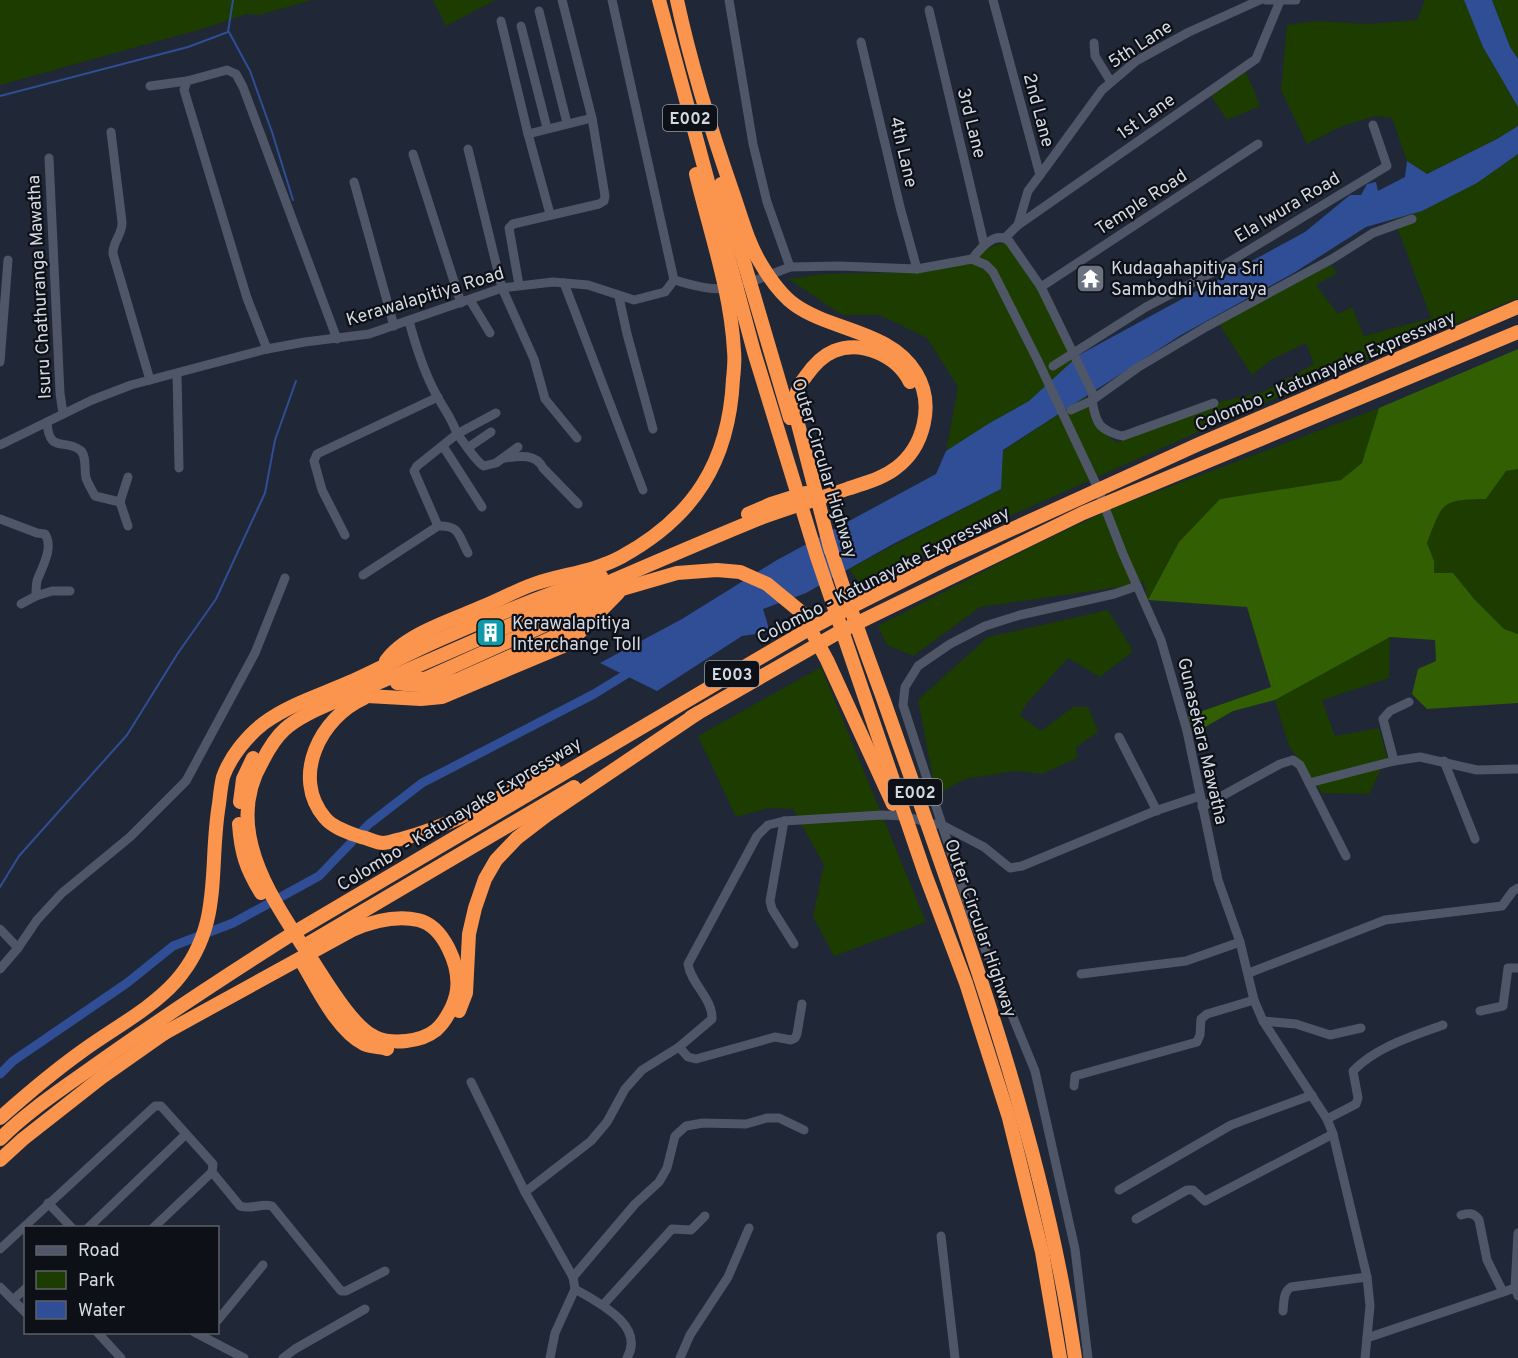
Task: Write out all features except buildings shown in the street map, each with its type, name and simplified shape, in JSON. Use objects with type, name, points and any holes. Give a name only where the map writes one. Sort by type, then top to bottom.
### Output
[{"type":"highway","points":[[243,823],[257,770],[270,747],[286,729],[301,718],[761,518],[877,479],[895,469],[909,456],[919,439],[926,417],[925,394],[916,372],[900,354],[879,342],[833,325],[793,304],[780,293],[759,262],[729,234],[653,0]]},
{"type":"highway","name":"Outer Circular Highway","points":[[659,0],[729,234],[831,551],[980,978],[1021,1108],[1050,1227],[1075,1358]]},
{"type":"highway","name":"Outer Circular Highway","points":[[670,0],[729,234],[754,352],[817,557],[925,874],[966,983],[1009,1118],[1042,1252],[1060,1358]]},
{"type":"highway","points":[[677,0],[684,33],[717,147],[729,234],[726,296],[735,352],[732,408],[720,452],[698,492],[663,531],[599,571],[301,710],[281,725],[254,758],[243,779],[241,846],[248,872],[332,1010],[351,1026],[365,1044],[395,1050],[424,1045],[440,1037],[454,1024],[466,993],[469,934],[475,908],[485,879],[496,860],[517,838],[547,815],[698,713]]},
{"type":"highway","name":"Colombo - Katunayake Expressway","points":[[0,1139],[60,1089],[146,1028],[295,932],[809,629],[942,561],[1199,444],[1518,308]]},
{"type":"highway","name":"Colombo - Katunayake Expressway","points":[[0,1161],[22,1139],[159,1036],[355,915],[841,631],[1083,513],[1518,332]]},
{"type":"highway","points":[[369,673],[429,638],[532,593],[599,571],[771,504],[877,471],[893,461],[907,447],[915,431],[918,411],[916,394],[907,376],[877,351],[854,348],[834,351],[815,364],[801,381],[795,400],[797,420],[831,551]]},
{"type":"highway","points":[[425,679],[569,614],[602,596],[622,589],[677,573],[717,570],[740,572],[766,584],[801,612],[827,660],[925,874]]},
{"type":"highway","points":[[0,1118],[34,1088],[154,1001],[176,981],[200,944],[208,920],[213,896],[216,824],[223,777],[240,748],[251,735],[274,717],[308,698],[599,571]]},
{"type":"highway","points":[[349,682],[404,637],[423,625],[532,579],[599,571]]},
{"type":"highway","points":[[403,681],[441,678],[560,627],[622,589]]},
{"type":"highway","points":[[383,689],[427,693],[457,687],[564,639],[622,589]]},
{"type":"highway","points":[[367,696],[442,697],[555,650],[568,644],[622,589]]},
{"type":"highway","points":[[593,590],[550,615],[351,704],[331,722],[320,736],[313,752],[310,770],[311,787],[316,803],[326,819],[346,832],[383,843],[430,831],[656,718]]},
{"type":"highway","points":[[403,681],[426,687],[444,685],[460,679],[563,633],[585,611]]},
{"type":"highway","points":[[159,1036],[352,930],[374,921],[395,918],[420,921],[437,930],[453,955],[457,990],[447,1018],[435,1031],[422,1037],[396,1042],[374,1037],[351,1026]]},
{"type":"street","points":[[519,285],[509,228],[513,224],[550,214],[599,204],[604,201],[605,196],[592,118],[562,0]]},
{"type":"street","points":[[612,0],[674,280],[701,288],[719,289],[741,286],[790,267],[917,269],[972,259],[984,244],[1000,237],[1005,238],[1021,256],[1041,287],[1076,357],[1101,426],[1116,435],[1123,436],[1214,403]]},
{"type":"street","points":[[729,0],[753,144],[767,202],[790,267]]},
{"type":"street","name":"2nd Lane","points":[[993,0],[1040,175],[1028,191],[1018,225]]},
{"type":"street","name":"5th Lane","points":[[1040,175],[1102,90],[1136,61],[1180,37],[1260,0]]},
{"type":"street","points":[[1266,0],[1296,0]]},
{"type":"street","name":"1st Lane","points":[[1005,238],[1018,225],[1256,59],[1280,1]]},
{"type":"street","name":"3rd Lane","points":[[929,10],[984,244]]},
{"type":"street","points":[[539,11],[567,123]]},
{"type":"street","points":[[501,21],[550,214]]},
{"type":"street","points":[[521,26],[547,128]]},
{"type":"street","name":"4th Lane","points":[[861,42],[917,269]]},
{"type":"street","points":[[1094,43],[1095,56],[1111,82]]},
{"type":"street","points":[[150,86],[187,81],[227,70],[236,74],[337,339]]},
{"type":"street","points":[[187,81],[184,90],[247,298],[267,349]]},
{"type":"street","points":[[528,134],[592,118]]},
{"type":"street","name":"Ela Iwura Road","points":[[1076,357],[1146,307],[1211,273],[1387,166],[1373,125]]},
{"type":"street","points":[[111,132],[122,222],[122,229],[112,247],[113,254],[150,380]]},
{"type":"street","name":"Temple Road","points":[[1041,287],[1258,144]]},
{"type":"street","points":[[468,149],[502,288],[534,359],[545,399],[577,438]]},
{"type":"street","points":[[413,154],[465,301],[490,333]]},
{"type":"street","name":"Isuru Chathuranga Mawatha","points":[[49,158],[60,393],[63,414]]},
{"type":"street","points":[[354,182],[394,326]]},
{"type":"street","points":[[1071,410],[1206,327],[1332,259],[1373,233],[1412,219]]},
{"type":"street","name":"Gunasekara Mawatha","points":[[972,259],[993,272],[1037,359],[1095,482],[1123,554],[1161,640],[1187,731],[1218,880],[1240,942],[1254,1000],[1263,1021],[1327,1119],[1333,1134],[1367,1277],[1370,1306],[1365,1358]]},
{"type":"street","points":[[0,362],[8,260]]},
{"type":"street","name":"Kerawalapitiya Road","points":[[0,445],[109,392],[267,349],[357,336],[394,326],[502,288],[564,283],[588,285],[634,300],[665,292],[674,280]]},
{"type":"street","points":[[564,283],[643,490]]},
{"type":"street","points":[[619,297],[653,429]]},
{"type":"street","points":[[409,321],[419,356],[438,397],[451,417],[457,434],[469,447],[479,464],[484,466],[496,463],[518,447]]},
{"type":"street","points":[[1053,366],[1076,357]]},
{"type":"street","points":[[177,374],[179,468]]},
{"type":"street","points":[[345,535],[322,489],[314,460],[317,454],[438,397]]},
{"type":"street","points":[[438,526],[414,471],[417,466],[457,434],[496,413]]},
{"type":"street","points":[[46,422],[48,435],[54,442],[83,452],[86,477],[95,496],[120,502]]},
{"type":"street","points":[[469,447],[491,432]]},
{"type":"street","points":[[443,446],[482,507]]},
{"type":"street","points":[[503,458],[527,456],[540,462],[543,468],[578,504]]},
{"type":"street","points":[[128,477],[120,502],[128,526]]},
{"type":"street","points":[[0,519],[45,534],[48,539],[47,556],[36,583],[36,596]]},
{"type":"street","points":[[363,575],[438,526],[450,525],[454,528],[468,552]]},
{"type":"street","points":[[0,969],[37,920],[62,893],[130,837],[186,781],[255,653],[285,578]]},
{"type":"street","points":[[1088,1358],[1075,1249],[1035,1071],[973,920],[903,705],[905,687],[918,666],[950,644],[985,626],[1020,615],[1114,594],[1137,586]]},
{"type":"street","points":[[21,604],[52,591],[70,591]]},
{"type":"street","points":[[1394,761],[1383,719],[1390,711],[1409,702]]},
{"type":"street","points":[[1119,737],[1157,811]]},
{"type":"street","points":[[1309,783],[1394,761],[1420,757],[1444,761],[1465,769],[1517,772]]},
{"type":"street","points":[[1202,807],[1280,764],[1297,761],[1346,856]]},
{"type":"street","points":[[1444,761],[1476,838]]},
{"type":"street","points":[[525,1192],[591,1140],[607,1122],[625,1089],[642,1070],[679,1047],[712,1019],[713,1010],[690,975],[688,964],[757,836],[768,825],[784,821],[882,815],[904,816],[940,824],[984,846],[1010,868],[1022,866],[1200,796]]},
{"type":"street","points":[[784,821],[770,901],[772,909],[794,944]]},
{"type":"street","points":[[1249,973],[1385,920],[1502,906],[1518,888]]},
{"type":"street","points":[[0,929],[18,948]]},
{"type":"street","points":[[1081,974],[1186,961],[1240,942]]},
{"type":"street","points":[[1480,1011],[1503,1006],[1508,968],[1518,968]]},
{"type":"street","points":[[1074,1086],[1075,1076],[1197,1041],[1200,1035],[1201,1019],[1207,1014],[1254,1000]]},
{"type":"street","points":[[679,1047],[688,1057],[696,1059],[775,1037],[791,1040],[797,1034],[802,1004]]},
{"type":"street","points":[[1263,1021],[1296,1024],[1330,1035],[1360,1028]]},
{"type":"street","points":[[1327,1119],[1356,1104],[1358,1098],[1353,1071],[1359,1064],[1399,1042],[1443,1025]]},
{"type":"street","points":[[471,1082],[525,1192],[573,1277],[574,1290],[555,1333],[550,1358]]},
{"type":"street","points":[[1119,1190],[1231,1125],[1312,1095]]},
{"type":"street","points":[[0,1249],[155,1106],[161,1106],[213,1164],[212,1172],[154,1226]]},
{"type":"street","points":[[573,1277],[635,1204],[659,1182],[667,1168],[675,1136],[686,1126],[746,1124],[767,1118],[779,1118],[804,1130]]},
{"type":"street","points":[[89,1226],[186,1134]]},
{"type":"street","points":[[1136,1219],[1187,1190],[1193,1190],[1205,1201],[1333,1134]]},
{"type":"street","points":[[212,1172],[240,1206],[246,1208],[265,1204],[272,1206],[341,1291],[346,1291],[385,1271]]},
{"type":"street","points":[[48,1203],[71,1226]]},
{"type":"street","points":[[1461,1215],[1471,1213],[1479,1220],[1487,1260],[1503,1292]]},
{"type":"street","points":[[603,1305],[672,1229],[691,1230],[705,1216]]},
{"type":"street","points":[[680,1358],[690,1335],[728,1277],[749,1228]]},
{"type":"street","points":[[1367,1338],[1503,1292],[1517,1292],[1518,1233]]},
{"type":"street","points":[[941,1236],[955,1358]]},
{"type":"street","points":[[219,1319],[263,1265]]},
{"type":"street","points":[[1283,1311],[1284,1295],[1291,1287],[1367,1277]]},
{"type":"street","points":[[0,1287],[24,1311]]},
{"type":"street","points":[[13,1300],[24,1290]]},
{"type":"street","points":[[574,1290],[603,1305],[617,1316],[628,1330],[632,1342],[627,1358]]},
{"type":"street","points":[[283,1358],[365,1309]]},
{"type":"street","points":[[99,1334],[120,1358]]},
{"type":"street","points":[[206,1335],[244,1358]]},
{"type":"green space","points":[[0,0],[312,0],[259,15],[246,14],[212,26],[0,85]]},
{"type":"green space","points":[[433,0],[495,0],[446,26]]},
{"type":"green space","points":[[1425,0],[1464,0],[1483,47],[1518,107],[1518,126],[1427,174],[1407,161],[1392,118],[1375,116],[1340,127],[1307,144],[1281,90],[1287,25],[1315,21],[1368,24],[1417,20]]},
{"type":"green space","points":[[1492,0],[1518,0],[1518,59],[1510,47]]},
{"type":"green space","points":[[1246,72],[1260,106],[1227,120],[1210,94]]},
{"type":"green space","points":[[1518,154],[1518,298],[1247,410],[860,583],[849,569],[1001,489],[1003,451],[1086,396],[1092,421],[1116,443],[1219,402],[1263,392],[1314,364],[1306,343],[1271,360],[1252,375],[1219,324],[1330,263],[1337,273],[1316,285],[1338,314],[1352,307],[1364,336],[1431,318],[1394,219],[1422,211],[1477,183]]},
{"type":"green space","points":[[1005,242],[1040,290],[1073,361],[1029,401],[946,451],[958,387],[927,338],[880,315],[842,315],[789,279],[825,274],[926,272]]},
{"type":"green space","points":[[1518,349],[1518,469],[1506,471],[1486,499],[1460,500],[1446,506],[1441,511],[1427,543],[1434,561],[1434,573],[1453,573],[1475,600],[1504,629],[1518,634],[1518,703],[1427,709],[1412,694],[1418,669],[1436,661],[1435,640],[1390,637],[1275,700],[1233,711],[1193,734],[1188,716],[1271,687],[1247,607],[1148,600],[1179,542],[1220,499],[1341,480],[1362,463],[1379,408]]},
{"type":"green space","points":[[1379,408],[1362,464],[1341,480],[1220,499],[1179,542],[1148,600],[1143,581],[1120,587],[980,607],[913,656],[887,645],[878,626],[1033,546],[1113,508]]},
{"type":"green space","points":[[1518,469],[1518,634],[1504,629],[1475,600],[1453,573],[1434,573],[1434,561],[1427,543],[1441,511],[1446,506],[1460,500],[1486,499],[1506,471]]},
{"type":"green space","points":[[1108,610],[1133,651],[1100,677],[1068,658],[1027,703],[1020,715],[1041,731],[1073,707],[1088,707],[1098,732],[1076,747],[1077,758],[1042,774],[1015,771],[965,779],[936,795],[918,700],[988,637]]},
{"type":"green space","points":[[1390,637],[1389,678],[1322,700],[1335,736],[1379,728],[1387,757],[1369,794],[1322,793],[1289,746],[1275,700]]},
{"type":"green space","points":[[821,667],[926,922],[834,956],[813,916],[824,865],[793,809],[768,808],[736,817],[698,736]]},
{"type":"water","points":[[1464,0],[1492,0],[1510,47],[1518,59],[1518,107],[1483,47]]},
{"type":"water","points":[[1518,126],[1518,154],[1477,183],[1422,211],[1366,227],[1292,274],[1181,335],[1003,450],[1001,489],[893,544],[806,593],[763,609],[770,632],[742,636],[657,691],[600,663],[682,619],[777,560],[936,474],[946,451],[1029,401],[1079,355],[1305,232],[1350,195],[1361,195],[1367,184],[1376,182],[1378,191],[1405,177],[1407,161],[1427,174]]},
{"type":"waterway","points":[[0,96],[188,47],[228,32],[233,0]]},
{"type":"waterway","points":[[229,32],[250,71],[293,200]]},
{"type":"waterway","points":[[0,887],[19,856],[127,735],[178,653],[216,599],[265,493],[275,440],[296,381]]},
{"type":"waterway","points":[[0,1074],[13,1061],[127,983],[173,946],[233,923],[319,876],[369,824],[422,783],[594,694],[633,670]]},
{"type":"place","name":"Kudagahapitiya Sri Sambodhi Viharaya","points":[[1090,278]]},
{"type":"place","name":"Kerawalapitiya Interchange Toll","points":[[491,633]]}]
